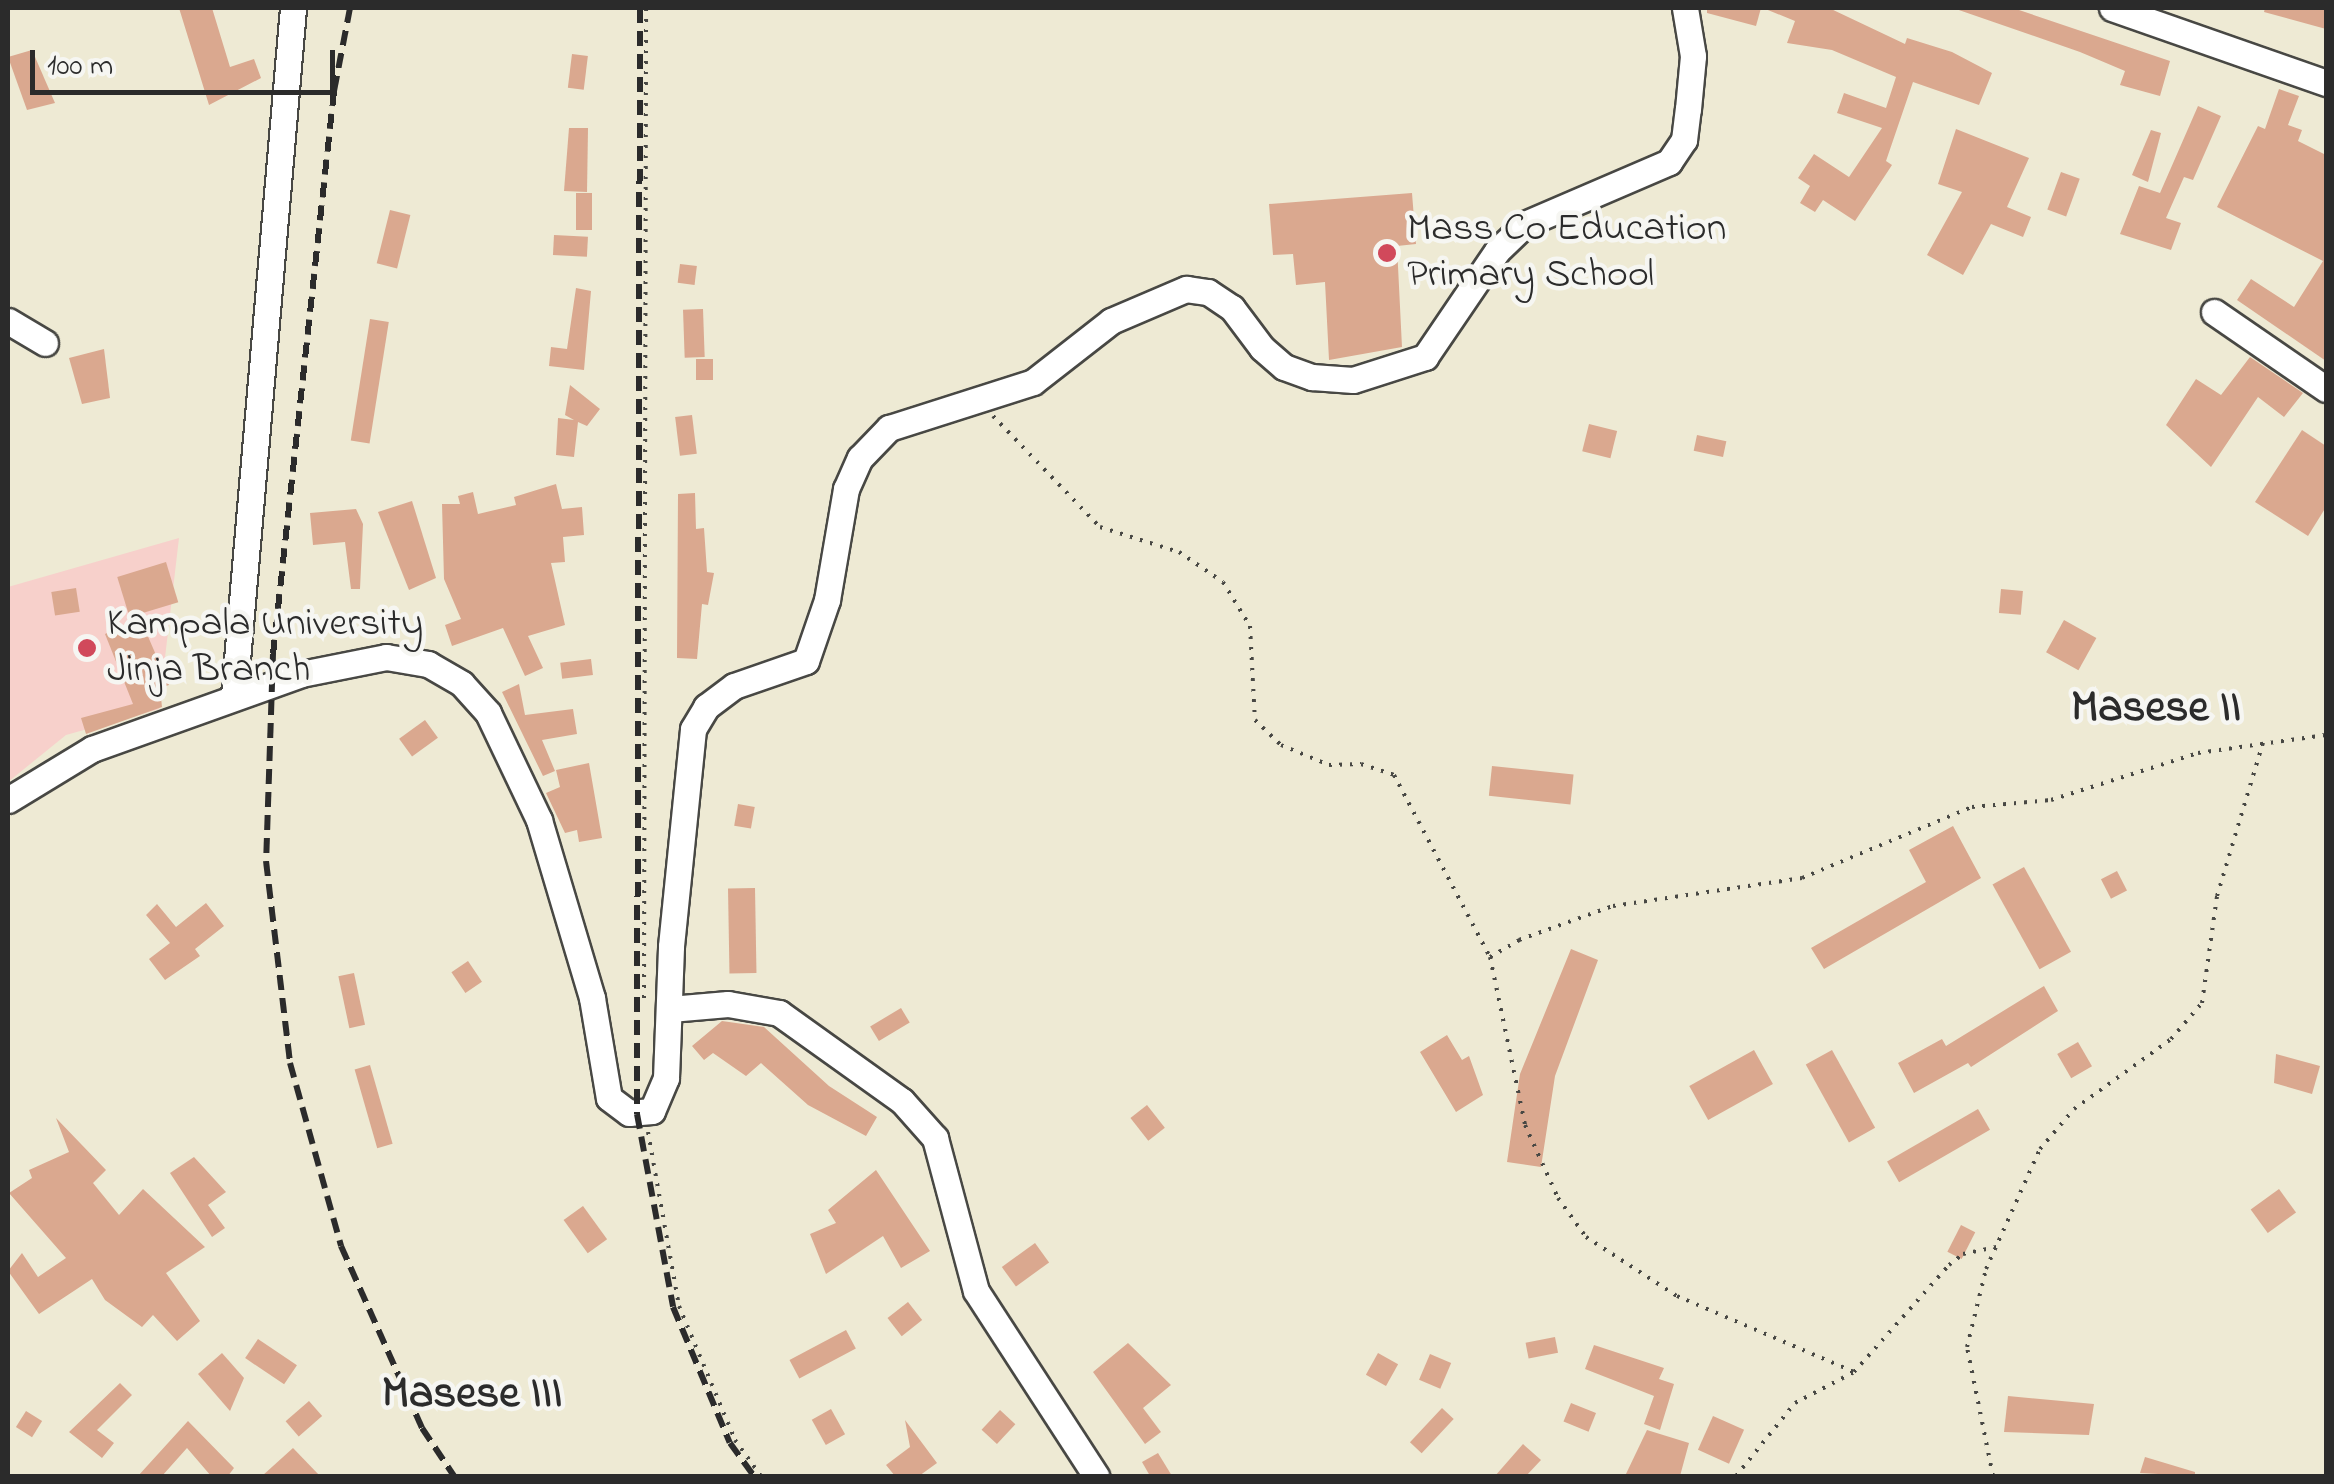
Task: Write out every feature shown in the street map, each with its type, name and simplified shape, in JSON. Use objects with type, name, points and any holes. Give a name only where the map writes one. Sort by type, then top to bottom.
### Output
[{"type":"street","points":[[234,695],[292,8]]},
{"type":"street","points":[[8,800],[92,749],[234,695],[348,662],[386,657],[428,664],[462,684],[488,713],[539,820],[592,998],[604,1089],[616,1106],[644,1114],[662,1096],[657,1012],[693,729],[706,707],[734,686],[806,661],[831,582],[846,488],[860,458],[890,428],[1033,382],[1111,321],[1186,289],[1208,292],[1232,308],[1273,358],[1312,377],[1353,380],[1425,357],[1497,251],[1525,224],[1669,162],[1684,140],[1688,109],[1693,56],[1684,8]]},
{"type":"street","points":[[2112,8],[2326,83]]},
{"type":"street","points":[[2214,312],[2326,390]]},
{"type":"street","points":[[8,320],[45,343]]},
{"type":"street","points":[[657,1012],[728,1004],[780,1013],[902,1101],[935,1138],[976,1291],[1096,1476]]},
{"type":"path","points":[[646,8],[657,1012]]},
{"type":"path","points":[[977,397],[1100,528],[1179,552],[1222,582],[1250,626],[1255,720],[1281,745],[1311,759],[1394,775],[1490,958],[1525,1126],[1558,1198],[1586,1237],[1677,1296],[1854,1372]]},
{"type":"path","points":[[1490,958],[1519,940],[1613,906],[1802,878],[1972,808],[2051,800],[2198,753],[2326,735]]},
{"type":"path","points":[[1993,1476],[1968,1379],[1968,1348],[1976,1300],[2040,1149],[2074,1109],[2171,1040],[2202,1004],[2217,896],[2263,744]]},
{"type":"path","points":[[644,1114],[679,1306],[735,1440],[761,1476]]},
{"type":"path","points":[[1736,1476],[1795,1403],[1854,1372],[1949,1265],[1963,1254],[2000,1246]]},
{"type":"shaded area","name":"Kampala University Jinja Branch","points":[[179,538],[159,709],[66,735],[8,782],[8,587]]},
{"type":"building","points":[[179,8],[212,8],[230,67],[254,59],[261,78],[209,105]]},
{"type":"building","points":[[1707,8],[1761,8],[1756,26],[1707,13]]},
{"type":"building","points":[[1763,8],[1829,8],[1905,44],[1907,38],[1952,52],[1992,73],[1979,105],[1913,82],[1886,161],[1892,165],[1855,221],[1823,200],[1815,212],[1800,203],[1810,186],[1798,178],[1814,154],[1849,177],[1882,128],[1837,113],[1844,93],[1886,108],[1896,77],[1832,50],[1787,43],[1795,21]]},
{"type":"building","points":[[1953,8],[2013,8],[2170,61],[2160,96],[2120,85],[2125,71]]},
{"type":"building","points":[[2265,8],[2326,8],[2326,29],[2264,12]]},
{"type":"building","points":[[32,50],[55,103],[27,110],[8,57]]},
{"type":"building","points":[[572,54],[588,56],[584,90],[568,88]]},
{"type":"building","points":[[2279,89],[2299,96],[2288,125],[2302,130],[2298,141],[2326,155],[2326,361],[2237,300],[2251,279],[2294,307],[2323,261],[2217,207],[2258,126],[2265,129]]},
{"type":"building","points":[[2198,106],[2221,116],[2193,180],[2184,177],[2166,218],[2181,223],[2171,250],[2120,234],[2139,186],[2160,193]]},
{"type":"building","points":[[569,128],[588,128],[587,192],[564,191]]},
{"type":"building","points":[[1956,129],[2029,158],[2007,207],[2031,217],[2023,237],[1991,224],[1963,275],[1927,255],[1962,192],[1938,184]]},
{"type":"building","points":[[2151,130],[2161,133],[2148,182],[2132,175]]},
{"type":"building","points":[[2061,172],[2080,179],[2066,216],[2047,210]]},
{"type":"building","points":[[576,193],[592,193],[592,230],[576,230]]},
{"type":"building","points":[[1412,193],[1416,244],[1397,246],[1402,347],[1329,360],[1325,282],[1296,285],[1293,254],[1273,255],[1269,204]]},
{"type":"building","points":[[390,210],[410,215],[397,268],[377,263]]},
{"type":"building","points":[[554,235],[588,237],[587,257],[553,255]]},
{"type":"building","points":[[680,264],[697,266],[695,285],[678,283]]},
{"type":"building","points":[[576,288],[591,291],[584,370],[549,366],[551,347],[567,349]]},
{"type":"building","points":[[703,309],[705,357],[685,358],[683,310]]},
{"type":"building","points":[[370,319],[389,322],[370,443],[351,440]]},
{"type":"building","points":[[104,349],[110,398],[82,404],[69,358]]},
{"type":"building","points":[[2250,357],[2303,393],[2284,417],[2258,397],[2211,467],[2166,425],[2196,379],[2221,395]]},
{"type":"building","points":[[696,359],[713,359],[713,380],[696,380]]},
{"type":"building","points":[[570,385],[600,409],[587,426],[578,422],[574,457],[556,455],[558,418],[574,420],[565,415]]},
{"type":"building","points":[[692,415],[697,454],[680,456],[675,417]]},
{"type":"building","points":[[1589,424],[1617,431],[1610,458],[1582,451]]},
{"type":"building","points":[[2302,430],[2326,446],[2326,507],[2308,536],[2255,502]]},
{"type":"building","points":[[1697,435],[1726,441],[1723,457],[1694,451]]},
{"type":"building","points":[[556,484],[562,509],[582,507],[584,535],[563,537],[565,562],[551,563],[565,625],[528,636],[543,668],[525,676],[503,628],[452,646],[445,625],[461,619],[444,579],[442,504],[460,504],[458,496],[473,492],[478,514],[516,505],[514,497]]},
{"type":"building","points":[[695,493],[696,529],[704,528],[707,572],[714,573],[708,605],[702,604],[697,659],[677,658],[678,494]]},
{"type":"building","points":[[412,501],[436,578],[409,590],[378,512]]},
{"type":"building","points":[[356,509],[363,524],[360,589],[351,589],[345,542],[313,545],[310,513]]},
{"type":"building","points":[[166,562],[178,602],[130,617],[117,577]]},
{"type":"building","points":[[76,588],[80,612],[55,616],[51,592]]},
{"type":"building","points":[[2001,589],[2023,591],[2021,615],[1999,613]]},
{"type":"building","points":[[140,618],[169,685],[160,688],[162,707],[86,734],[81,718],[133,704],[105,634]]},
{"type":"building","points":[[2064,620],[2096,638],[2078,670],[2046,652]]},
{"type":"building","points":[[591,659],[593,675],[562,679],[560,663]]},
{"type":"building","points":[[519,684],[525,715],[573,709],[577,734],[542,740],[555,771],[543,776],[502,692]]},
{"type":"building","points":[[425,720],[438,738],[412,757],[399,739]]},
{"type":"building","points":[[589,763],[602,838],[579,842],[577,830],[565,833],[546,793],[560,787],[556,770]]},
{"type":"building","points":[[1492,766],[1574,775],[1570,804],[1489,796]]},
{"type":"building","points":[[738,804],[755,807],[751,829],[734,826]]},
{"type":"building","points":[[1953,826],[1981,878],[1824,969],[1811,948],[1926,882],[1909,850]]},
{"type":"building","points":[[2024,867],[2071,952],[2040,969],[1993,884]]},
{"type":"building","points":[[2117,871],[2127,891],[2111,899],[2101,879]]},
{"type":"building","points":[[728,888],[755,888],[756,973],[729,973]]},
{"type":"building","points":[[206,903],[224,926],[195,949],[200,956],[165,980],[149,959],[170,943],[146,915],[157,904],[176,927]]},
{"type":"building","points":[[1571,949],[1598,960],[1555,1076],[1541,1167],[1507,1162],[1520,1074]]},
{"type":"building","points":[[468,961],[482,982],[465,993],[451,972]]},
{"type":"building","points":[[354,973],[365,1025],[349,1028],[338,976]]},
{"type":"building","points":[[2044,986],[2058,1011],[1971,1067],[1968,1063],[1914,1093],[1898,1063],[1942,1039],[1946,1046]]},
{"type":"building","points":[[901,1008],[910,1023],[879,1041],[870,1027]]},
{"type":"building","points":[[722,1021],[764,1027],[829,1086],[877,1117],[866,1136],[808,1105],[761,1063],[746,1076],[713,1053],[704,1060],[692,1046]]},
{"type":"building","points":[[1447,1035],[1462,1060],[1469,1056],[1483,1095],[1456,1112],[1420,1052]]},
{"type":"building","points":[[2078,1042],[2092,1066],[2071,1078],[2057,1054]]},
{"type":"building","points":[[1754,1050],[1773,1084],[1708,1120],[1689,1086]]},
{"type":"building","points":[[1832,1050],[1875,1128],[1849,1142],[1806,1065]]},
{"type":"building","points":[[2276,1054],[2320,1066],[2312,1094],[2274,1083]]},
{"type":"building","points":[[370,1065],[393,1144],[377,1148],[355,1069]]},
{"type":"building","points":[[1147,1105],[1165,1128],[1148,1141],[1130,1118]]},
{"type":"building","points":[[1978,1109],[1990,1130],[1899,1182],[1887,1162]]},
{"type":"building","points":[[56,1118],[106,1170],[93,1183],[119,1215],[143,1189],[205,1247],[166,1273],[200,1321],[177,1341],[153,1315],[142,1327],[105,1300],[92,1279],[39,1314],[8,1271],[22,1253],[38,1277],[66,1258],[9,1193],[32,1178],[29,1170],[69,1152]]},
{"type":"building","points":[[194,1157],[226,1192],[208,1205],[225,1228],[212,1237],[170,1173]]},
{"type":"building","points":[[876,1170],[930,1251],[901,1268],[883,1236],[826,1274],[810,1234],[836,1223],[828,1210]]},
{"type":"building","points":[[2279,1189],[2296,1212],[2268,1233],[2251,1210]]},
{"type":"building","points":[[583,1206],[607,1239],[588,1253],[564,1220]]},
{"type":"building","points":[[1961,1225],[1975,1232],[1962,1259],[1947,1252]]},
{"type":"building","points":[[1035,1243],[1049,1262],[1016,1287],[1002,1267]]},
{"type":"building","points":[[908,1302],[922,1320],[902,1336],[888,1318]]},
{"type":"building","points":[[846,1330],[856,1349],[799,1379],[789,1360]]},
{"type":"building","points":[[1555,1337],[1558,1353],[1529,1358],[1526,1343]]},
{"type":"building","points":[[258,1339],[297,1365],[284,1384],[245,1358]]},
{"type":"building","points":[[1128,1343],[1171,1385],[1143,1408],[1161,1432],[1145,1444],[1093,1372]]},
{"type":"building","points":[[1594,1345],[1664,1368],[1659,1379],[1674,1384],[1660,1430],[1644,1424],[1654,1396],[1585,1369]]},
{"type":"building","points":[[222,1353],[244,1378],[230,1411],[198,1374]]},
{"type":"building","points":[[1378,1353],[1398,1364],[1386,1386],[1366,1375]]},
{"type":"building","points":[[1430,1354],[1451,1363],[1440,1389],[1419,1380]]},
{"type":"building","points":[[120,1383],[132,1395],[97,1430],[114,1443],[102,1458],[69,1432]]},
{"type":"building","points":[[2008,1396],[2094,1404],[2089,1435],[2004,1432]]},
{"type":"building","points":[[309,1401],[322,1416],[299,1436],[286,1421]]},
{"type":"building","points":[[1571,1403],[1596,1413],[1589,1432],[1564,1422]]},
{"type":"building","points":[[1442,1408],[1454,1419],[1422,1453],[1410,1442]]},
{"type":"building","points":[[831,1409],[845,1434],[826,1445],[812,1420]]},
{"type":"building","points":[[1000,1410],[1015,1424],[997,1444],[982,1430]]},
{"type":"building","points":[[26,1411],[42,1421],[32,1437],[16,1427]]},
{"type":"building","points":[[1713,1416],[1744,1430],[1729,1464],[1698,1450]]},
{"type":"building","points":[[905,1420],[937,1463],[919,1476],[895,1476],[886,1465],[910,1447]]},
{"type":"building","points":[[188,1421],[234,1468],[228,1476],[211,1476],[187,1448],[162,1476],[138,1476]]},
{"type":"building","points":[[1647,1430],[1689,1443],[1680,1476],[1625,1476]]},
{"type":"building","points":[[1523,1444],[1541,1460],[1526,1476],[1495,1476]]},
{"type":"building","points":[[293,1448],[320,1476],[262,1476]]},
{"type":"building","points":[[1158,1453],[1172,1476],[1150,1476],[1142,1462]]},
{"type":"building","points":[[2145,1457],[2195,1472],[2195,1476],[2140,1473]]},
{"type":"railway","points":[[350,8],[334,91],[273,654],[266,861],[290,1063],[341,1246],[422,1428],[454,1476]]},
{"type":"railway","points":[[640,8],[637,1114],[673,1307],[730,1443],[754,1476]]},
{"type":"place","name":"Mass Co Education Primary School","points":[[1387,253]]},
{"type":"place","name":"Kampala University Jinja Branch","points":[[87,648]]},
{"type":"district","name":"Masese II","points":[[2156,710]]},
{"type":"district","name":"Masese III","points":[[472,1396]]}]
